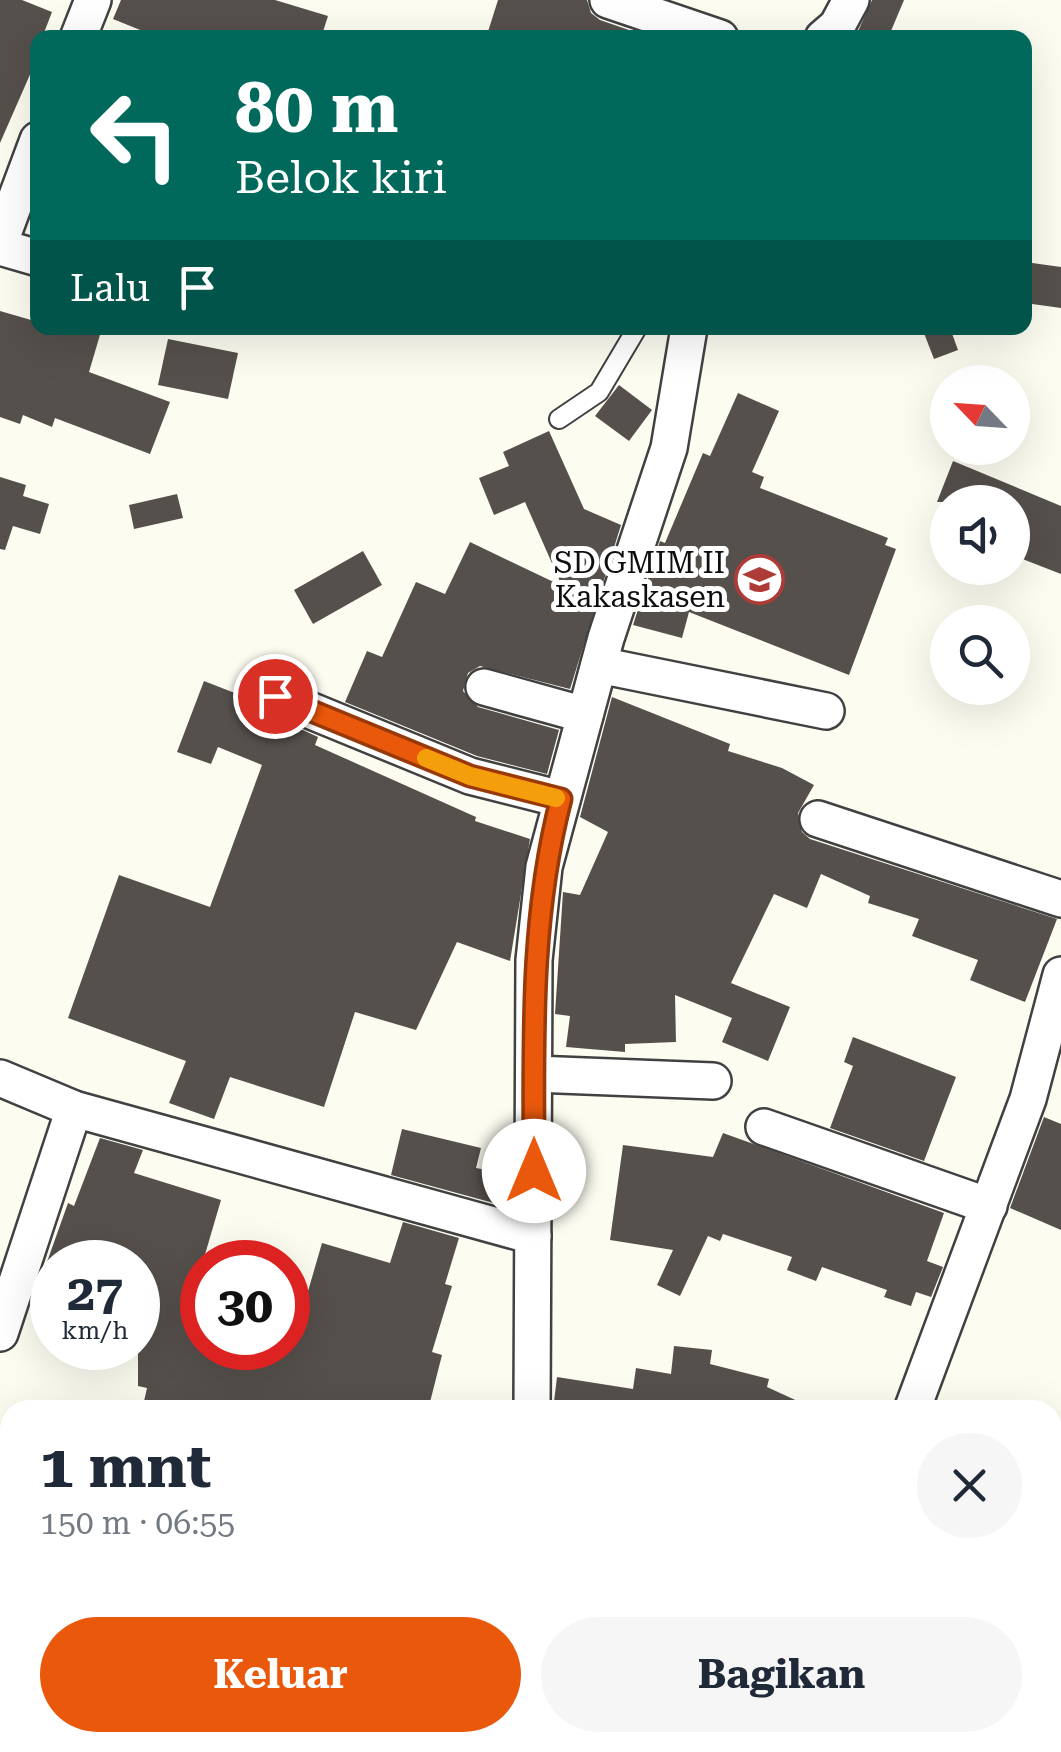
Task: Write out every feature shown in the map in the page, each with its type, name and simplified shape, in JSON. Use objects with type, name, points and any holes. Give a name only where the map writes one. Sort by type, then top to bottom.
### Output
[{"type":"street","points":[[81,30],[94,0]]},
{"type":"street","points":[[608,0],[696,30]]},
{"type":"street","points":[[832,30],[851,0]]},
{"type":"street","points":[[30,162],[0,244],[30,255]]},
{"type":"street","points":[[532,1400],[538,913],[561,799],[584,716],[660,485],[688,335]]},
{"type":"street","points":[[599,666],[826,711]]},
{"type":"street","points":[[484,687],[584,716]]},
{"type":"street","points":[[275,696],[470,776],[561,799]]},
{"type":"street","points":[[818,819],[1061,899]]},
{"type":"street","points":[[916,1400],[1028,1099],[1061,974]]},
{"type":"street","points":[[534,1074],[713,1081]]},
{"type":"street","points":[[0,1078],[74,1109],[533,1236]]},
{"type":"street","points":[[0,1334],[74,1109]]},
{"type":"street","points":[[764,1127],[988,1206]]},
{"type":"lane","points":[[559,419],[599,392],[633,335]]},
{"type":"building","points":[[0,0],[22,0],[52,12],[45,30],[30,30],[30,75],[0,143]]},
{"type":"building","points":[[121,0],[275,0],[328,16],[324,30],[140,30],[113,19]]},
{"type":"building","points":[[498,0],[587,0],[591,13],[600,20],[629,30],[489,30]]},
{"type":"building","points":[[872,0],[904,0],[891,30],[859,30]]},
{"type":"building","points":[[1032,263],[1061,267],[1061,308],[1032,304]]},
{"type":"building","points":[[0,311],[30,320],[30,335],[100,335],[89,372],[170,402],[150,454],[55,418],[52,427],[23,415],[20,424],[0,417]]},
{"type":"building","points":[[925,335],[953,335],[958,350],[934,359]]},
{"type":"building","points":[[168,339],[238,353],[228,399],[158,385]]},
{"type":"building","points":[[619,385],[652,410],[629,441],[595,416]]},
{"type":"building","points":[[738,393],[779,411],[752,472],[764,477],[760,488],[888,538],[885,545],[896,549],[849,675],[689,612],[682,638],[633,625],[660,541],[665,543],[703,453],[710,456]]},
{"type":"building","points":[[549,431],[584,509],[621,525],[570,689],[480,666],[468,673],[463,691],[478,707],[559,730],[547,774],[477,756],[345,702],[367,651],[382,657],[416,582],[445,594],[470,542],[562,586],[525,502],[494,515],[479,478],[509,466],[503,452]]},
{"type":"building","points":[[951,465],[963,465],[1011,485],[944,485]]},
{"type":"building","points":[[0,477],[26,485],[23,496],[49,504],[40,534],[13,526],[5,550],[0,549]]},
{"type":"building","points":[[1030,493],[1061,506],[1061,574],[1030,562]]},
{"type":"building","points":[[177,494],[183,518],[134,529],[129,505]]},
{"type":"building","points":[[363,551],[382,585],[313,624],[294,590]]},
{"type":"building","points":[[204,681],[245,697],[248,687],[255,690],[259,710],[318,737],[315,745],[476,817],[475,821],[530,839],[510,961],[457,942],[416,1030],[355,1012],[324,1107],[230,1077],[214,1119],[169,1103],[186,1061],[68,1018],[119,875],[210,907],[262,765],[218,747],[211,764],[177,752]]},
{"type":"building","points":[[612,697],[730,744],[728,751],[782,768],[814,785],[798,813],[802,832],[810,839],[1057,919],[1025,1002],[970,980],[978,960],[912,936],[919,919],[868,903],[870,896],[821,874],[807,908],[774,894],[731,983],[790,1007],[768,1061],[722,1042],[732,1018],[675,995],[676,1042],[625,1044],[625,1052],[566,1047],[570,1016],[555,1014],[563,892],[580,895],[608,832],[580,817]]},
{"type":"building","points":[[853,1037],[956,1077],[924,1161],[830,1128],[853,1066],[844,1062]]},
{"type":"building","points":[[1044,1117],[1061,1124],[1061,1230],[1010,1208]]},
{"type":"building","points":[[402,1129],[481,1148],[476,1168],[512,1175],[512,1208],[391,1175]]},
{"type":"building","points":[[723,1133],[944,1213],[927,1261],[943,1267],[931,1297],[916,1292],[911,1306],[884,1297],[887,1290],[822,1267],[816,1281],[787,1270],[792,1257],[723,1234],[720,1241],[708,1236],[680,1296],[657,1285],[673,1250],[610,1240],[623,1145],[713,1157]]},
{"type":"building","points":[[100,1138],[143,1150],[134,1173],[221,1200],[209,1240],[180,1240],[180,1370],[310,1370],[310,1284],[322,1243],[390,1263],[403,1222],[459,1238],[445,1284],[452,1286],[432,1352],[442,1355],[431,1400],[144,1400],[147,1388],[138,1386],[138,1370],[160,1370],[160,1240],[55,1240],[68,1203],[74,1206]]},
{"type":"building","points":[[674,1346],[712,1350],[710,1364],[769,1379],[767,1387],[795,1400],[554,1400],[557,1377],[633,1389],[636,1368],[671,1374]]},
{"type":"slow traffic","points":[[426,758],[470,776],[556,798]]},
{"type":"place","name":"SD GMIM II Kakaskasen","points":[[760,580]]},
{"type":"route","points":[[275,696],[470,776],[561,799],[544,867],[534,960],[534,1171]]}]
